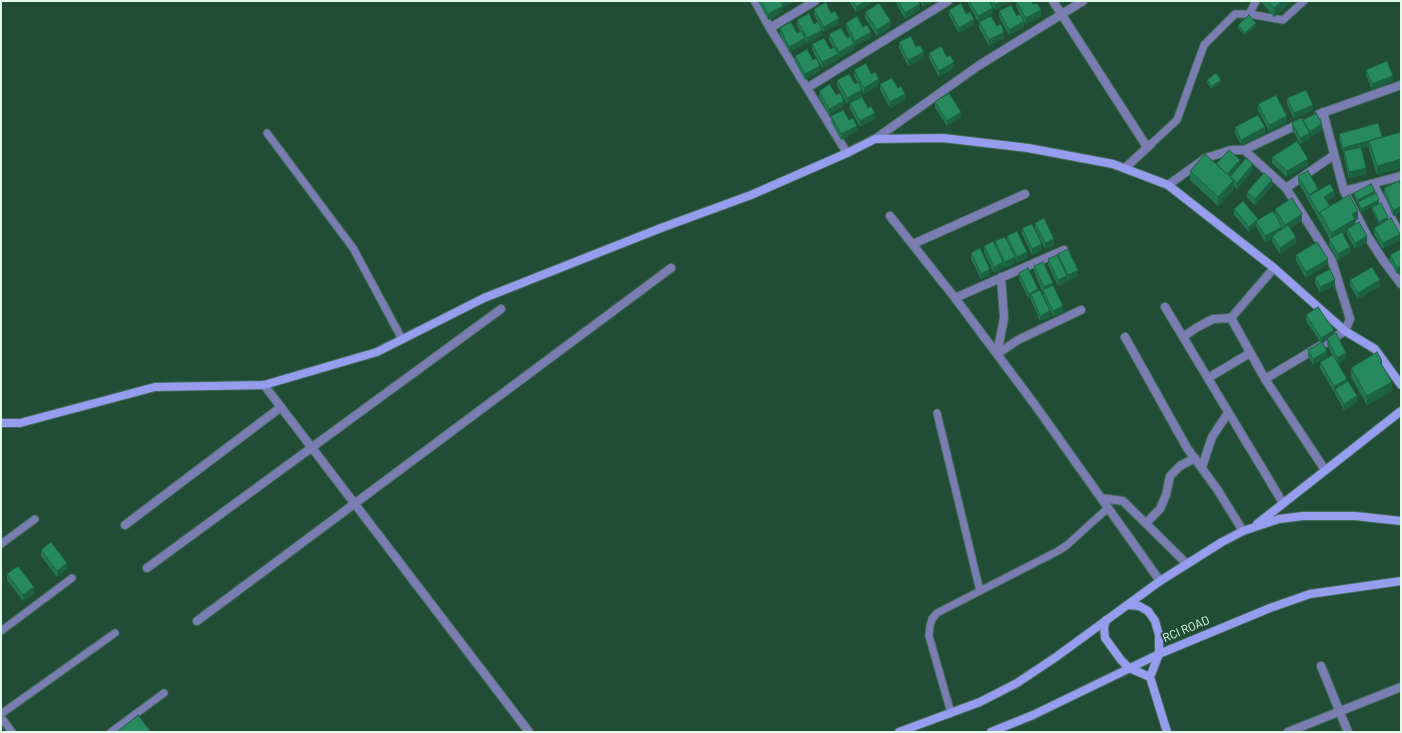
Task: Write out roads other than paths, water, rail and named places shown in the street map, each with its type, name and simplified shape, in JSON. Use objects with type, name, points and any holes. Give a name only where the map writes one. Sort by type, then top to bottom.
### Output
[{"type":"street","points":[[755,1],[847,153]]},
{"type":"street","points":[[770,28],[815,1]]},
{"type":"street","points":[[807,88],[948,1]]},
{"type":"street","points":[[1053,1],[1149,146],[1125,168]]},
{"type":"street","points":[[1,423],[20,423],[155,387],[264,385],[377,352],[484,298],[661,228],[751,195],[847,153],[875,138],[978,66],[1082,1]]},
{"type":"street","points":[[1168,185],[1206,158],[1231,150],[1244,150],[1323,112],[1401,85]]},
{"type":"street","points":[[1323,112],[1344,191],[1368,237],[1401,284]]},
{"type":"street","points":[[875,138],[943,138],[1028,148],[1113,164],[1168,185],[1274,268],[1345,331],[1375,349],[1401,385]]},
{"type":"street","points":[[1244,150],[1286,188],[1332,261],[1350,319],[1345,331],[1265,379]]},
{"type":"street","points":[[1286,188],[1334,155]]},
{"type":"street","points":[[1344,191],[1401,176]]},
{"type":"street","points":[[1373,184],[1401,236]]},
{"type":"street","points":[[913,244],[1025,194]]},
{"type":"street","points":[[890,216],[997,354],[1160,581]]},
{"type":"street","points":[[955,298],[1064,250]]},
{"type":"street","points":[[197,621],[671,268]]},
{"type":"street","points":[[1183,337],[1213,319],[1231,318],[1274,268]]},
{"type":"street","points":[[997,354],[1004,318],[1001,277]]},
{"type":"street","points":[[1165,307],[1282,503]]},
{"type":"street","points":[[147,568],[501,309]]},
{"type":"street","points":[[997,354],[1018,340],[1081,310]]},
{"type":"street","points":[[1231,318],[1265,379],[1325,470]]},
{"type":"street","points":[[1125,337],[1187,448],[1217,489],[1242,531]]},
{"type":"street","points":[[1208,378],[1250,353]]},
{"type":"street","points":[[264,385],[529,732]]},
{"type":"street","points":[[125,525],[281,407]]},
{"type":"street","points":[[1254,527],[1282,503],[1401,411]]},
{"type":"street","points":[[1202,467],[1212,437],[1228,412]]},
{"type":"street","points":[[1146,523],[1160,509],[1166,495],[1170,476],[1180,466],[1195,458]]},
{"type":"street","points":[[1101,498],[1123,501],[1187,564]]},
{"type":"street","points":[[899,732],[980,702],[1017,683],[1056,657],[1160,581],[1242,531],[1279,519],[1303,516],[1355,516],[1401,521]]},
{"type":"street","name":"RCI ROAD","points":[[991,732],[1033,715],[1159,654],[1270,608],[1310,594],[1401,580]]},
{"type":"street","points":[[1128,605],[1139,606],[1148,611],[1155,621],[1159,636],[1159,654],[1150,677],[1167,732]]},
{"type":"street","points":[[1106,620],[1104,627],[1105,638],[1120,660],[1129,668],[1150,677]]},
{"type":"street","points":[[1321,666],[1348,732]]},
{"type":"street","points":[[1288,732],[1401,687]]},
{"type":"lane","points":[[1248,14],[1256,1]]},
{"type":"lane","points":[[1149,146],[1177,120],[1204,45],[1235,14],[1248,14],[1283,20],[1304,1]]},
{"type":"lane","points":[[267,133],[353,248],[402,339]]},
{"type":"lane","points":[[937,413],[980,591]]},
{"type":"lane","points":[[951,713],[929,636],[932,619],[937,613],[1058,551],[1067,545],[1108,508]]},
{"type":"lane","points":[[1,544],[35,519]]},
{"type":"lane","points":[[1,630],[72,578]]},
{"type":"lane","points":[[12,732],[1,715],[115,634]]},
{"type":"lane","points":[[111,732],[164,693]]}]
